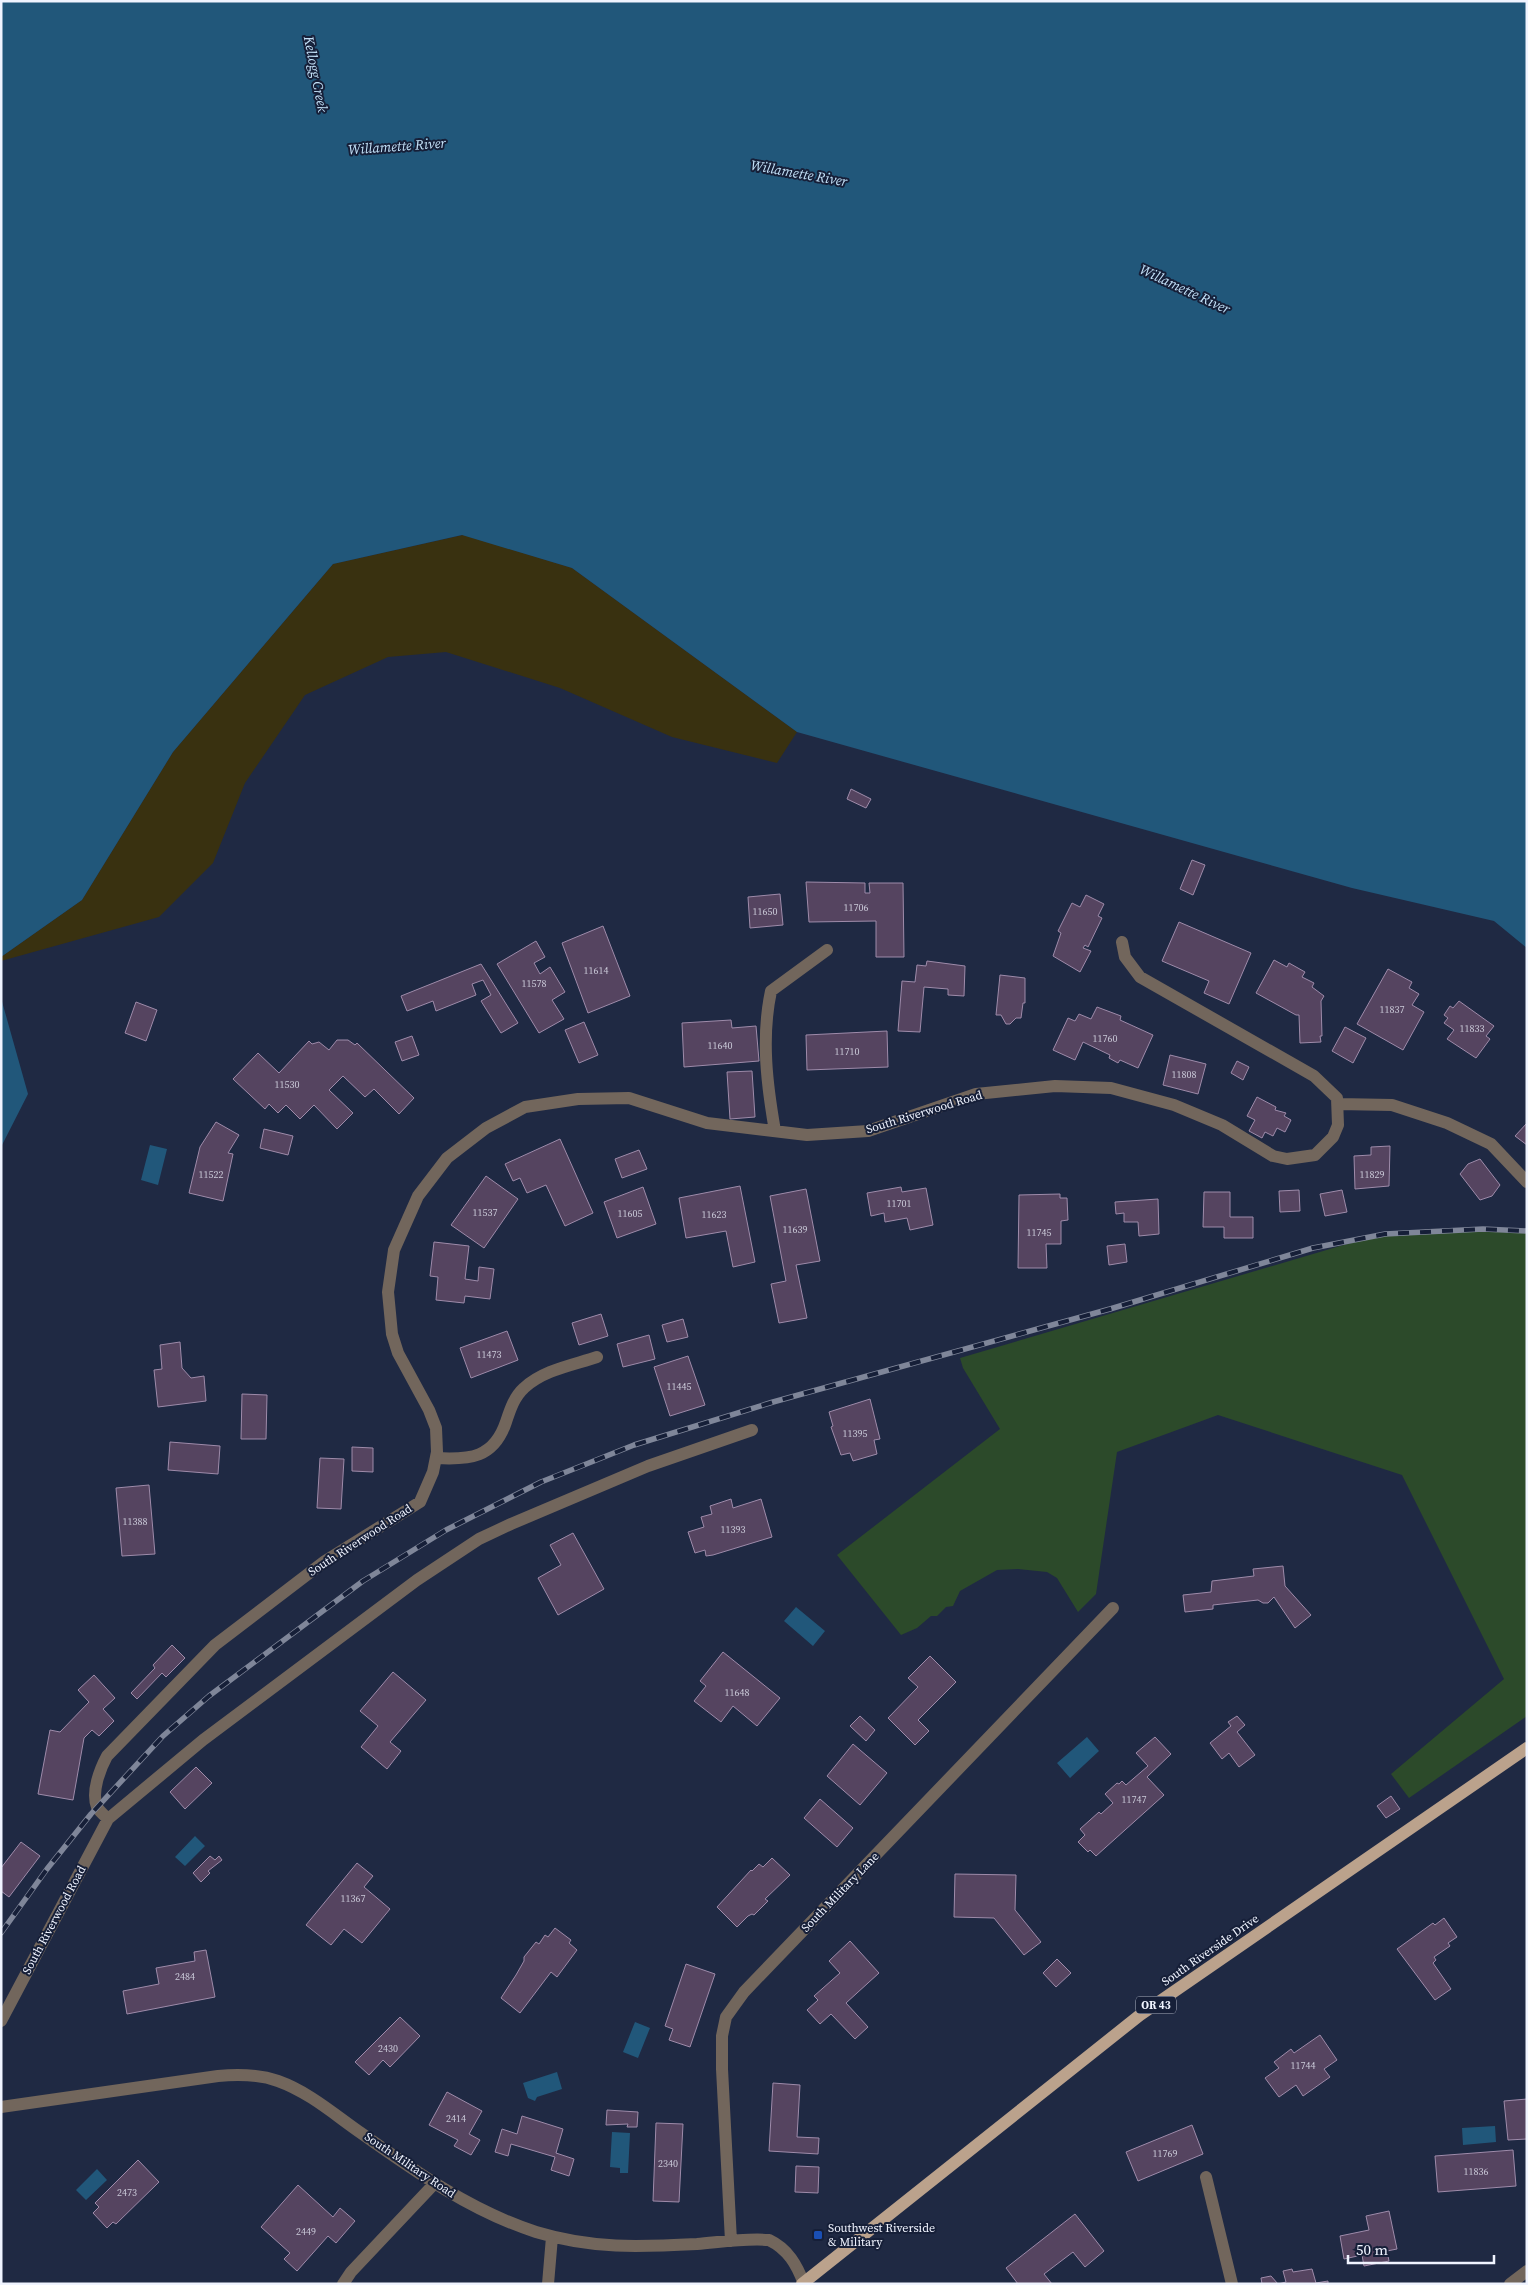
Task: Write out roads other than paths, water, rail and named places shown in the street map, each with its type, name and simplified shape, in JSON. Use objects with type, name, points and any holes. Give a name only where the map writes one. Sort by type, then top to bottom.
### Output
[{"type":"main road","name":"South Riverside Drive","points":[[803,2283],[1140,2016],[1527,1748]]},
{"type":"street","points":[[1122,942],[1125,957],[1140,977],[1314,1076],[1338,1098],[1338,1104],[1392,1105],[1447,1123],[1490,1144],[1527,1182]]},
{"type":"street","points":[[775,1131],[766,1081],[766,1014],[771,991],[827,950]]},
{"type":"street","name":"South Riverwood Road","points":[[108,1819],[97,1808],[96,1794],[100,1772],[107,1756],[215,1645],[325,1561],[420,1502],[427,1488],[436,1458],[436,1428],[429,1410],[398,1353],[389,1316],[388,1292],[394,1250],[404,1223],[418,1196],[447,1158],[486,1128],[525,1107],[578,1099],[629,1098],[707,1123],[807,1135],[868,1131],[976,1094],[1055,1086],[1111,1088],[1174,1104],[1222,1125],[1273,1156],[1287,1159],[1314,1155],[1333,1138],[1338,1125],[1338,1104]]},
{"type":"street","points":[[436,1458],[467,1458],[488,1450],[498,1441],[514,1401],[522,1389],[542,1376],[597,1357]]},
{"type":"street","name":"South Riverwood Road","points":[[1,2021],[108,1819],[202,1740],[417,1580],[463,1549],[511,1524],[648,1466],[752,1430]]},
{"type":"street","name":"South Military Lane","points":[[731,2241],[722,2069],[722,2036],[726,2016],[744,1992],[1113,1608]]},
{"type":"street","name":"South Military Road","points":[[1,2107],[218,2076],[258,2075],[294,2087],[435,2182],[470,2204],[504,2221],[552,2237],[581,2243],[619,2247],[769,2240],[778,2244],[794,2261],[803,2283]]},
{"type":"street","points":[[1206,2177],[1232,2284]]},
{"type":"street","points":[[343,2284],[351,2272],[435,2182]]},
{"type":"street","points":[[548,2284],[552,2237]]},
{"type":"street","points":[[1510,2284],[1527,2271]]},
{"type":"water","points":[[1,1],[1527,1],[1527,948],[1494,921],[1352,888],[797,732],[572,568],[462,535],[333,564],[173,752],[82,900],[1,957]]},
{"type":"water","points":[[1,998],[28,1094],[1,1147]]},
{"type":"water","points":[[150,1145],[167,1149],[158,1185],[141,1180]]},
{"type":"water","points":[[796,1607],[825,1631],[813,1646],[784,1621]]},
{"type":"water","points":[[1087,1737],[1099,1751],[1070,1778],[1057,1763]]},
{"type":"water","points":[[195,1836],[205,1846],[185,1866],[175,1857]]},
{"type":"water","points":[[635,2022],[650,2028],[638,2058],[623,2052]]},
{"type":"water","points":[[557,2072],[562,2089],[537,2097],[535,2101],[528,2098],[523,2083]]},
{"type":"water","points":[[1495,2126],[1496,2142],[1463,2145],[1462,2128]]},
{"type":"water","points":[[612,2132],[630,2133],[628,2173],[620,2173],[620,2168],[610,2167]]},
{"type":"water","points":[[97,2169],[107,2180],[86,2200],[76,2190]]},
{"type":"railway","points":[[1,1933],[47,1869],[91,1814],[163,1736],[209,1696],[363,1581],[446,1530],[541,1482],[634,1445],[773,1402],[1110,1309],[1313,1248],[1385,1234],[1483,1229],[1527,1231]]},
{"type":"place","name":"Southwest Riverside & Military","points":[[818,2235]]},
{"type":"water label","name":"Kellogg Creek","points":[[316,74]]},
{"type":"water label","name":"Willamette River","points":[[397,146]]},
{"type":"water label","name":"Willamette River","points":[[799,173]]},
{"type":"water label","name":"Willamette River","points":[[1185,289]]}]
